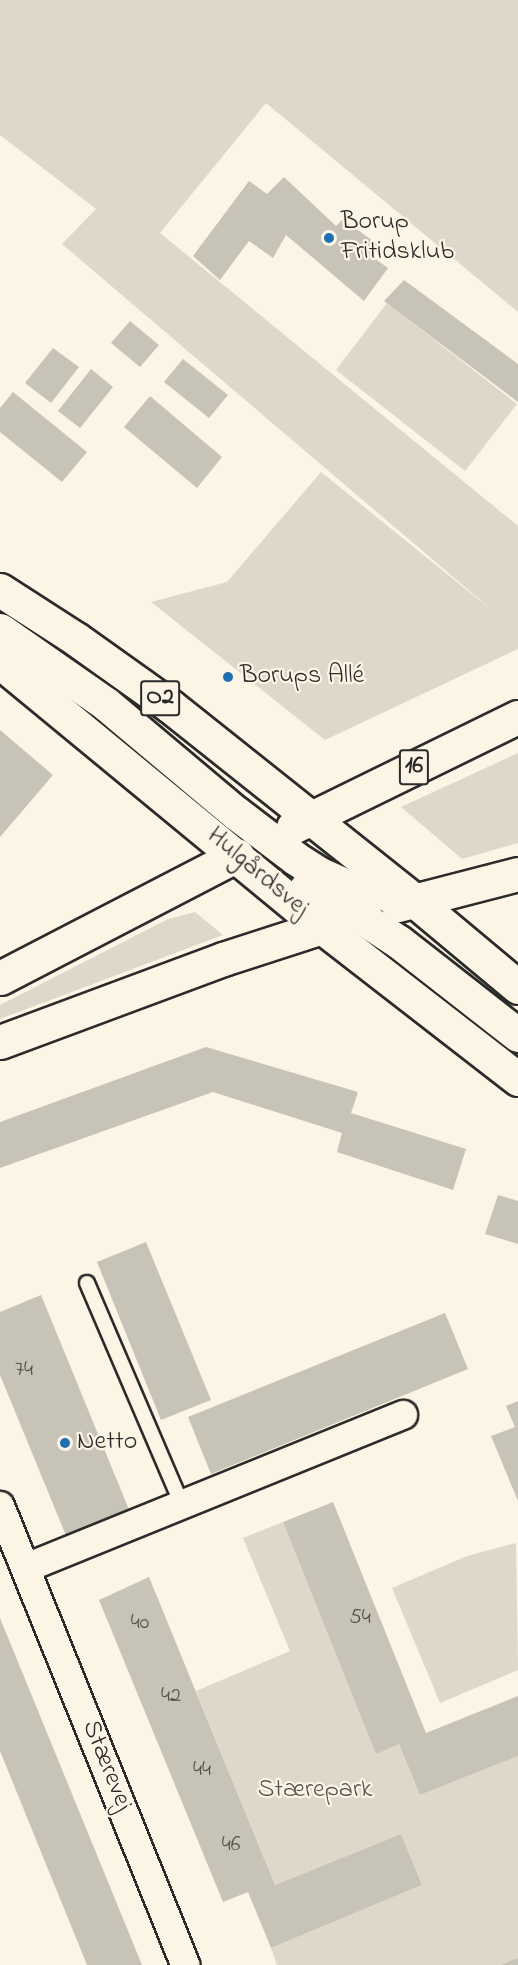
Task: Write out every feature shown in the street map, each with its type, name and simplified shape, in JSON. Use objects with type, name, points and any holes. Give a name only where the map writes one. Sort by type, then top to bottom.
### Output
[{"type":"main road","name":"O2","points":[[0,590],[76,639],[171,706],[415,901],[518,987]]},
{"type":"main road","points":[[0,630],[106,704],[236,813],[272,838],[295,858],[345,885],[415,901]]},
{"type":"main road","name":"Hulgårdsvej","points":[[0,662],[322,927],[518,1079]]},
{"type":"main road","name":"16","points":[[237,855],[518,717]]},
{"type":"main road","points":[[0,978],[237,855],[358,915],[399,942],[518,1035]]},
{"type":"main road","points":[[0,1042],[223,959],[358,915],[518,874]]},
{"type":"street","points":[[26,1568],[404,1415]]},
{"type":"street","name":"Stærevej","points":[[0,1506],[185,1965]]},
{"type":"lane","points":[[87,1283],[182,1505]]},
{"type":"green space","points":[[0,0],[518,0],[518,312],[266,103],[160,233],[518,526],[518,649],[325,740],[151,602],[227,582],[321,472],[499,616],[62,244],[96,209],[0,135]]},
{"type":"green space","points":[[387,303],[517,404],[465,471],[336,370]]},
{"type":"green space","points":[[518,753],[518,843],[462,859],[401,807]]},
{"type":"green space","points":[[195,912],[223,935],[0,1019],[0,1005],[168,919]]},
{"type":"green space","name":"Stærepark","points":[[283,1522],[376,1753],[399,1744],[420,1795],[518,1756],[518,1958],[502,1965],[277,1965],[271,1948],[422,1885],[401,1834],[275,1885],[196,1691],[290,1651],[243,1538]]},
{"type":"green space","points":[[516,1543],[518,1670],[440,1703],[392,1588],[467,1556]]},
{"type":"building","name":"Borup Fritidsklub","points":[[284,177],[336,226],[343,219],[377,244],[370,255],[388,268],[364,301],[286,235],[273,258],[249,241],[220,280],[193,256],[249,181],[267,194]]},
{"type":"building","points":[[404,280],[518,364],[518,402],[384,301]]},
{"type":"building","points":[[130,321],[159,345],[140,367],[111,343]]},
{"type":"building","points":[[53,348],[79,367],[51,403],[25,383]]},
{"type":"building","points":[[183,359],[228,395],[209,418],[164,382]]},
{"type":"building","points":[[91,369],[113,387],[80,428],[58,411]]},
{"type":"building","points":[[13,392],[87,452],[62,482],[0,432],[0,408]]},
{"type":"building","points":[[150,396],[222,457],[197,488],[124,427]]},
{"type":"building","points":[[0,730],[53,775],[0,837]]},
{"type":"building","points":[[206,1047],[358,1092],[351,1113],[466,1149],[453,1190],[337,1152],[342,1133],[213,1092],[0,1168],[0,1122]]},
{"type":"building","points":[[498,1195],[518,1201],[518,1244],[485,1234]]},
{"type":"building","points":[[146,1242],[211,1400],[161,1420],[97,1262]]},
{"type":"building","name":"Netto","points":[[41,1295],[130,1512],[67,1538],[0,1375],[0,1312]]},
{"type":"building","points":[[445,1313],[468,1369],[211,1474],[188,1417]]},
{"type":"building","points":[[518,1401],[518,1501],[491,1436],[515,1427],[506,1406]]},
{"type":"building","points":[[333,1502],[426,1733],[518,1696],[518,1756],[420,1795],[399,1744],[376,1754],[283,1522]]},
{"type":"building","points":[[149,1577],[275,1885],[401,1834],[422,1885],[271,1948],[248,1892],[223,1902],[99,1600]]},
{"type":"building","points":[[0,1618],[142,1965],[87,1965],[0,1751]]},
{"type":"building","points":[[518,1958],[518,1965],[501,1965]]},
{"type":"place","name":"Borup Fritidsklub","points":[[329,238]]},
{"type":"place","name":"Borups Allé","points":[[228,677]]},
{"type":"place","name":"Netto","points":[[65,1443]]}]
